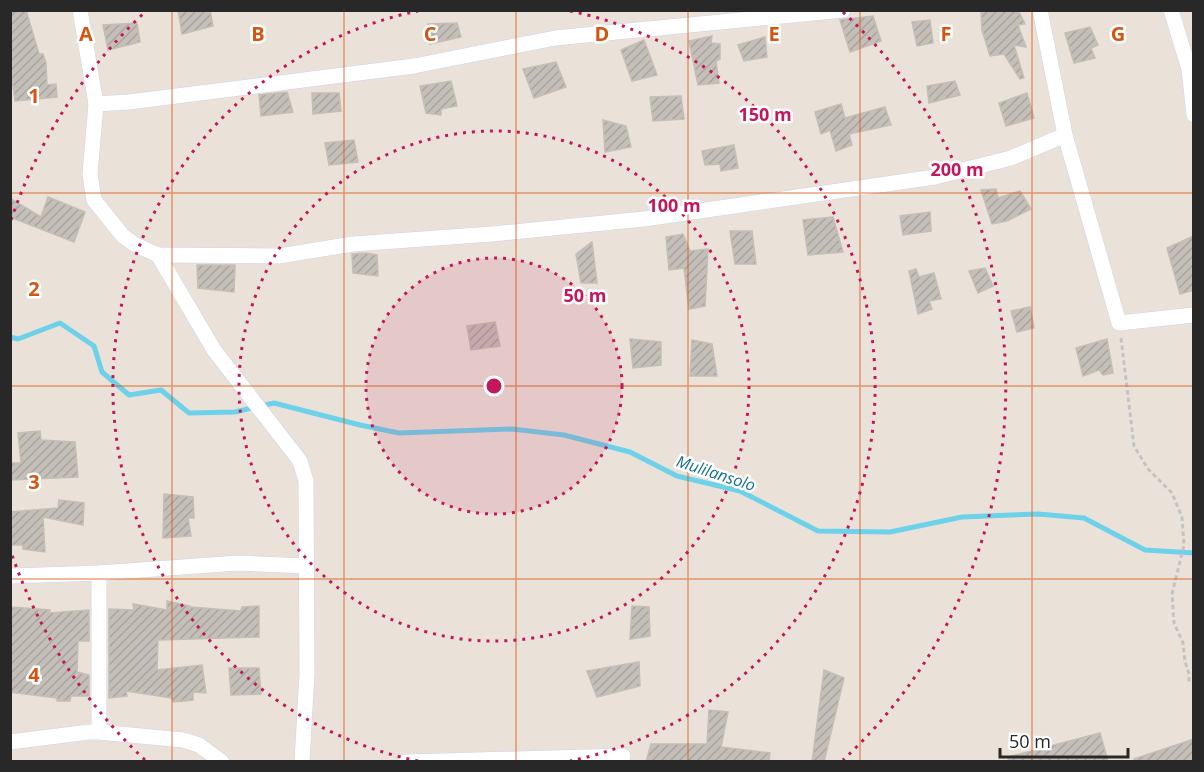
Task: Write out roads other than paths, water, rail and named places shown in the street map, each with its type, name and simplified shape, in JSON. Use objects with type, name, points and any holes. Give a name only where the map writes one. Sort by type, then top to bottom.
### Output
[{"type":"street","points":[[80,10],[96,104],[90,174],[94,200],[123,236],[158,255],[279,256],[353,244],[492,234],[644,219],[935,177],[1011,158],[1065,135]]},
{"type":"street","points":[[96,104],[129,102],[414,66],[555,38],[843,10]]},
{"type":"street","points":[[1040,10],[1065,135],[1119,323],[1194,315]]},
{"type":"street","points":[[1171,10],[1189,69],[1194,115]]},
{"type":"street","points":[[158,255],[214,350],[300,461],[306,481],[307,673],[302,762]]},
{"type":"street","points":[[10,576],[99,573],[238,562],[306,566]]},
{"type":"street","points":[[99,573],[99,732]]},
{"type":"street","points":[[10,742],[99,732],[183,740],[199,745],[222,762]]},
{"type":"street","points":[[405,762],[623,756]]},
{"type":"waterway","name":"Mulilansolo","points":[[10,337],[18,339],[60,323],[94,346],[102,372],[129,395],[161,390],[189,413],[235,412],[256,407]]},
{"type":"waterway","name":"Mulilansolo","points":[[261,406],[274,403],[399,433],[512,429],[564,435],[630,452],[677,476],[740,491],[818,531],[890,532],[962,517],[1038,514],[1084,518],[1145,550],[1194,553]]}]
